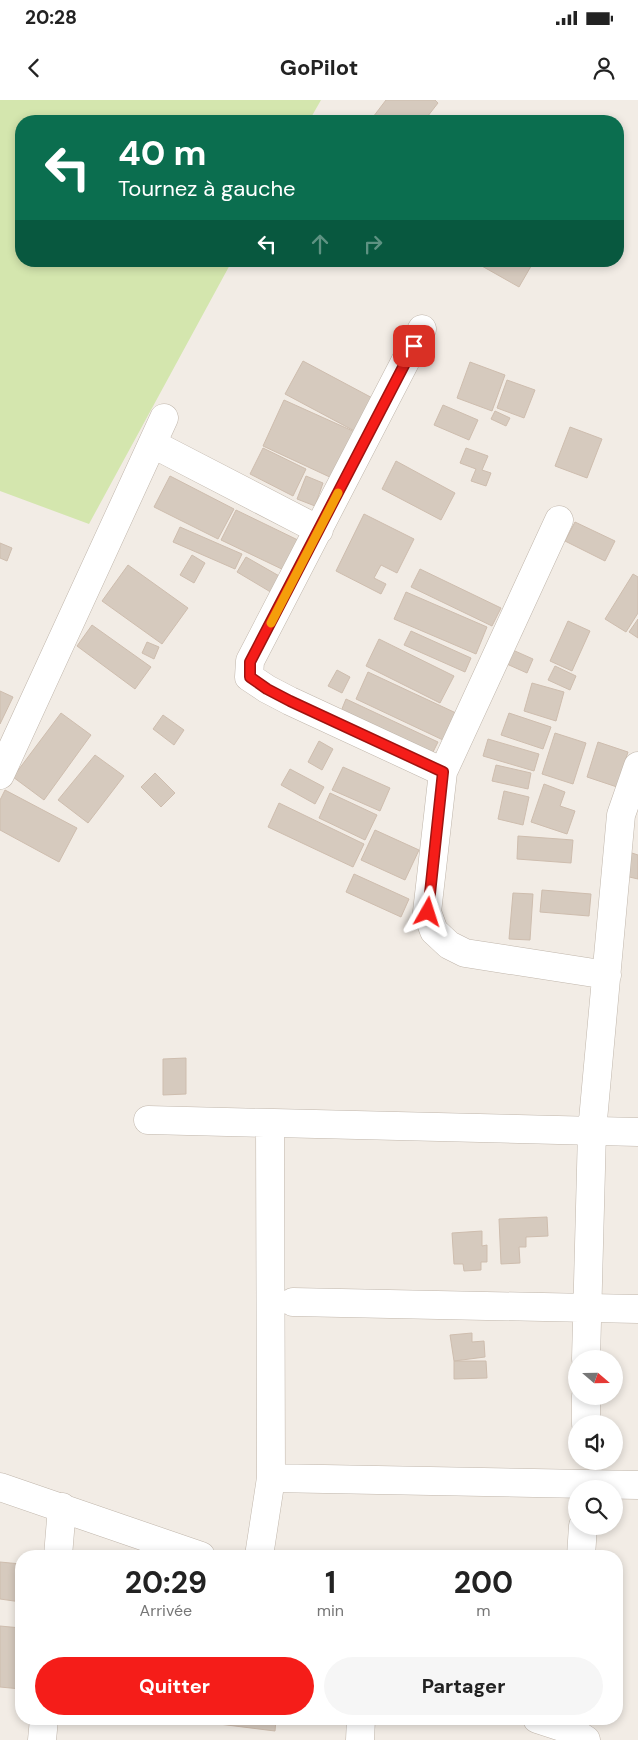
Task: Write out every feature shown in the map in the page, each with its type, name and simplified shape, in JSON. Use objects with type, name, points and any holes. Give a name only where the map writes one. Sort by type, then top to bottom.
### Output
[{"type":"street","points":[[422,329],[250,662],[250,677],[267,689],[290,701],[443,772]]},
{"type":"street","points":[[0,775],[164,418]]},
{"type":"street","points":[[153,444],[319,530]]},
{"type":"street","points":[[559,520],[443,772],[428,912],[434,931],[449,945],[465,953],[606,975]]},
{"type":"street","points":[[586,1350],[592,1130],[621,815],[638,766]]},
{"type":"street","points":[[148,1120],[638,1132]]},
{"type":"street","points":[[260,1550],[271,1478],[270,1124]]},
{"type":"street","points":[[293,1302],[638,1309]]},
{"type":"street","points":[[271,1478],[585,1478],[638,1485]]},
{"type":"street","points":[[0,1487],[184,1550]]},
{"type":"street","points":[[58,1550],[62,1508]]},
{"type":"street","points":[[581,1550],[582,1535]]},
{"type":"street","points":[[42,1740],[43,1725]]},
{"type":"street","points":[[360,1740],[361,1725]]},
{"type":"street","points":[[558,1725],[576,1730]]},
{"type":"green space","points":[[0,100],[321,100],[312,115],[15,115],[15,267],[229,267],[89,524],[0,491]]},
{"type":"building","points":[[386,100],[435,100],[438,103],[429,115],[375,115]]},
{"type":"building","points":[[484,267],[531,267],[519,287]]},
{"type":"building","points":[[303,361],[378,401],[360,434],[285,394]]},
{"type":"building","points":[[470,362],[505,375],[492,411],[457,398]]},
{"type":"building","points":[[507,380],[535,390],[524,418],[497,408]]},
{"type":"building","points":[[284,400],[355,432],[334,479],[263,446]]},
{"type":"building","points":[[443,405],[478,420],[469,440],[434,425]]},
{"type":"building","points":[[495,411],[510,418],[506,426],[491,419]]},
{"type":"building","points":[[570,427],[602,439],[587,478],[555,466]]},
{"type":"building","points":[[263,448],[306,469],[293,496],[250,474]]},
{"type":"building","points":[[466,448],[488,456],[482,470],[491,473],[486,486],[471,481],[476,469],[460,463]]},
{"type":"building","points":[[396,461],[455,493],[441,520],[382,489]]},
{"type":"building","points":[[170,476],[234,509],[218,539],[154,507]]},
{"type":"building","points":[[306,476],[323,483],[315,506],[297,499]]},
{"type":"building","points":[[236,510],[302,542],[288,572],[221,540]]},
{"type":"building","points":[[364,514],[414,539],[397,573],[381,565],[374,578],[386,584],[381,594],[336,571]]},
{"type":"building","points":[[575,522],[615,541],[605,561],[565,541]]},
{"type":"building","points":[[180,527],[242,554],[235,569],[173,542]]},
{"type":"building","points":[[0,543],[12,548],[7,561],[0,558]]},
{"type":"building","points":[[192,555],[205,563],[194,583],[180,575]]},
{"type":"building","points":[[246,557],[288,581],[279,597],[237,572]]},
{"type":"building","points":[[128,565],[188,608],[162,644],[102,601]]},
{"type":"building","points":[[420,569],[501,608],[492,626],[411,587]]},
{"type":"building","points":[[633,574],[638,577],[638,613],[626,632],[605,619]]},
{"type":"building","points":[[406,592],[487,627],[476,654],[394,619]]},
{"type":"building","points":[[638,619],[638,638],[629,632]]},
{"type":"building","points":[[568,621],[590,631],[572,671],[550,661]]},
{"type":"building","points":[[92,625],[151,667],[135,689],[77,646]]},
{"type":"building","points":[[411,631],[471,658],[465,672],[404,645]]},
{"type":"building","points":[[379,639],[454,676],[440,703],[366,666]]},
{"type":"building","points":[[147,642],[159,647],[154,659],[142,653]]},
{"type":"building","points":[[506,647],[533,659],[527,673],[500,661]]},
{"type":"building","points":[[555,666],[576,676],[570,690],[548,680]]},
{"type":"building","points":[[337,670],[350,677],[342,693],[328,686]]},
{"type":"building","points":[[368,672],[456,713],[443,740],[356,699]]},
{"type":"building","points":[[532,683],[564,692],[556,721],[524,711]]},
{"type":"building","points":[[0,691],[13,697],[0,724]]},
{"type":"building","points":[[346,699],[438,742],[430,758],[339,716]]},
{"type":"building","points":[[61,713],[91,735],[44,800],[13,777]]},
{"type":"building","points":[[509,713],[551,727],[543,749],[501,735]]},
{"type":"building","points":[[163,715],[184,730],[174,745],[153,729]]},
{"type":"building","points":[[555,733],[586,743],[573,784],[542,774]]},
{"type":"building","points":[[488,739],[539,754],[534,771],[483,756]]},
{"type":"building","points":[[319,741],[333,749],[322,770],[308,762]]},
{"type":"building","points":[[598,742],[628,752],[617,787],[587,777]]},
{"type":"building","points":[[95,755],[124,776],[88,823],[58,800]]},
{"type":"building","points":[[496,765],[531,773],[528,789],[492,781]]},
{"type":"building","points":[[343,767],[390,788],[380,811],[332,790]]},
{"type":"building","points":[[290,769],[324,787],[315,804],[281,785]]},
{"type":"building","points":[[155,773],[175,793],[161,807],[141,787]]},
{"type":"building","points":[[544,784],[565,792],[560,806],[575,811],[567,834],[531,822]]},
{"type":"building","points":[[5,790],[77,828],[59,862],[0,830],[0,800]]},
{"type":"building","points":[[504,791],[529,797],[523,825],[498,819]]},
{"type":"building","points":[[330,793],[377,815],[365,840],[319,818]]},
{"type":"building","points":[[279,803],[364,844],[353,867],[268,827]]},
{"type":"building","points":[[375,830],[419,850],[405,880],[361,860]]},
{"type":"building","points":[[518,836],[573,840],[571,863],[517,859]]},
{"type":"building","points":[[632,853],[638,855],[638,879],[625,876]]},
{"type":"building","points":[[354,874],[409,899],[401,917],[346,892]]},
{"type":"building","points":[[542,890],[591,894],[589,916],[540,912]]},
{"type":"building","points":[[513,893],[533,894],[530,940],[509,939]]},
{"type":"building","points":[[186,1058],[186,1094],[163,1095],[163,1059]]},
{"type":"building","points":[[547,1217],[548,1236],[526,1237],[526,1247],[519,1247],[520,1263],[501,1264],[499,1219]]},
{"type":"building","points":[[482,1231],[482,1246],[487,1245],[487,1262],[481,1262],[481,1270],[464,1271],[463,1264],[454,1264],[452,1233]]},
{"type":"building","points":[[472,1333],[472,1342],[484,1341],[485,1357],[454,1361],[450,1335]]},
{"type":"building","points":[[454,1361],[486,1361],[487,1378],[454,1379]]},
{"type":"building","points":[[0,1562],[15,1563],[15,1601],[0,1599]]},
{"type":"building","points":[[0,1626],[15,1627],[15,1688],[0,1687]]},
{"type":"building","points":[[227,1725],[276,1725],[275,1731]]},
{"type":"slow traffic","points":[[271,623],[338,493]]},
{"type":"route","points":[[414,346],[250,662],[250,677],[267,689],[290,701],[443,772],[428,912]]}]
